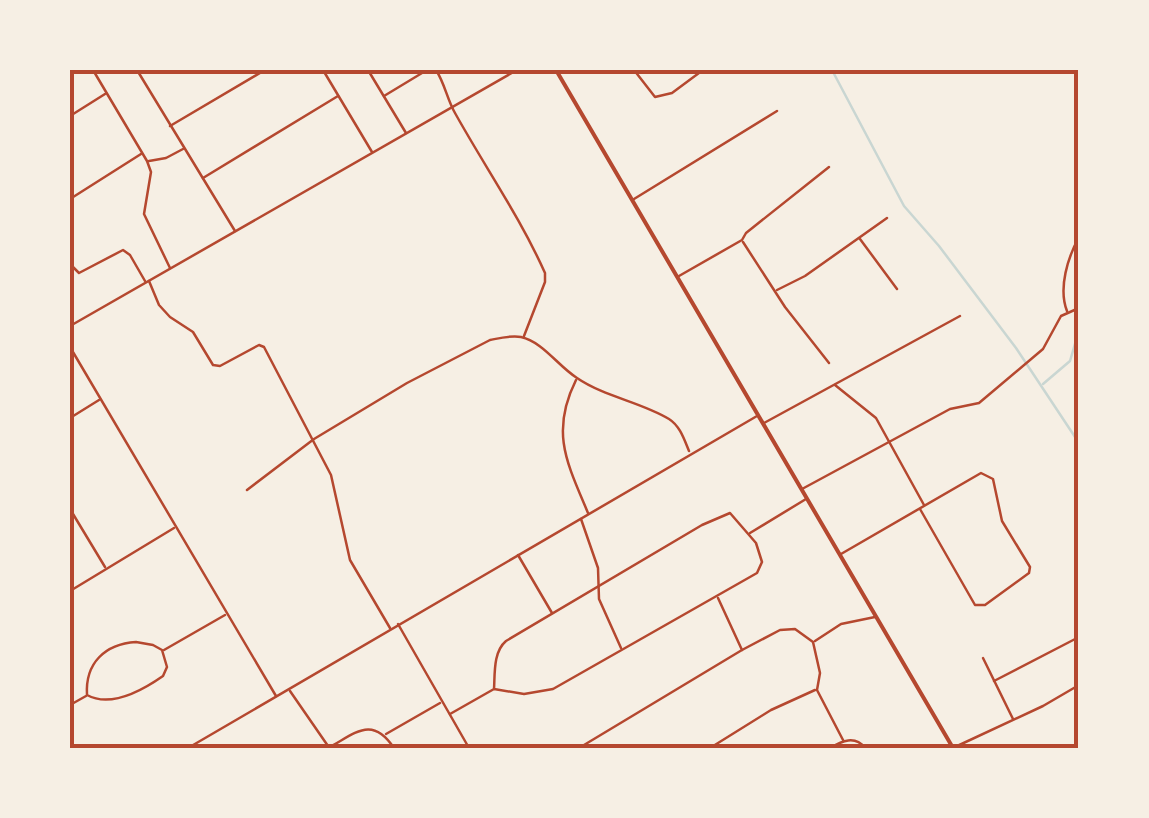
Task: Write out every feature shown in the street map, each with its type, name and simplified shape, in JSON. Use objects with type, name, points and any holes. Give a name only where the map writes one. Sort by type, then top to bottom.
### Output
[{"type":"main road","points":[[556,70],[953,748]]},
{"type":"street","points":[[93,70],[147,161],[151,172],[144,210],[170,269]]},
{"type":"street","points":[[148,70],[138,72],[236,232]]},
{"type":"street","points":[[169,127],[265,70]]},
{"type":"street","points":[[323,70],[373,153]]},
{"type":"street","points":[[368,70],[406,134]]},
{"type":"street","points":[[383,97],[427,70]]},
{"type":"street","points":[[436,70],[446,86],[452,108],[497,181],[545,274],[524,337]]},
{"type":"street","points":[[503,70],[506,76]]},
{"type":"street","points":[[70,326],[517,70]]},
{"type":"street","points":[[634,70],[655,96],[672,93],[703,70]]},
{"type":"street","points":[[70,116],[106,94]]},
{"type":"street","points":[[202,179],[338,96]]},
{"type":"street","points":[[633,200],[777,111]]},
{"type":"street","points":[[147,161],[166,158],[184,149]]},
{"type":"street","points":[[70,199],[142,153]]},
{"type":"street","points":[[678,277],[742,240],[746,232],[829,167]]},
{"type":"street","points":[[775,290],[805,276],[888,218]]},
{"type":"street","points":[[1067,311],[1062,298],[1070,250],[1079,237]]},
{"type":"street","points":[[859,238],[898,289]]},
{"type":"street","points":[[742,240],[829,363]]},
{"type":"street","points":[[70,264],[79,273],[123,250],[130,255],[158,305],[170,318],[189,328],[213,364],[220,366],[262,346],[331,475],[350,560],[391,629]]},
{"type":"street","points":[[801,490],[950,409],[980,403],[1040,352],[1067,311],[1079,308]]},
{"type":"street","points":[[762,424],[960,316]]},
{"type":"street","points":[[247,490],[314,439],[408,384],[490,340],[524,337],[577,378],[666,417],[676,425],[690,453]]},
{"type":"street","points":[[70,347],[276,697]]},
{"type":"street","points":[[577,378],[567,398],[562,444],[588,513]]},
{"type":"street","points":[[834,384],[876,418],[890,441],[923,508],[976,605],[985,605],[1029,573],[1030,568],[1002,520],[994,479],[986,474],[974,476],[923,508],[838,555]]},
{"type":"street","points":[[70,418],[100,400]]},
{"type":"street","points":[[188,748],[757,415]]},
{"type":"street","points":[[749,534],[806,500]]},
{"type":"street","points":[[70,509],[106,569]]},
{"type":"street","points":[[450,714],[494,689],[524,694],[553,690],[757,572],[762,562],[760,552],[730,513],[721,515],[500,646],[494,689]]},
{"type":"street","points":[[581,517],[596,563],[601,605],[622,650]]},
{"type":"street","points":[[70,591],[176,528]]},
{"type":"street","points":[[518,554],[552,613]]},
{"type":"street","points":[[718,597],[742,650]]},
{"type":"street","points":[[162,650],[225,614]]},
{"type":"street","points":[[813,642],[841,624],[875,617]]},
{"type":"street","points":[[398,624],[470,748]]},
{"type":"street","points":[[579,748],[742,650],[780,630],[795,629],[813,642],[820,672],[816,690],[842,740]]},
{"type":"street","points":[[994,682],[1079,637]]},
{"type":"street","points":[[70,706],[87,695],[92,666],[108,649],[136,642],[162,650],[167,667],[160,679],[117,698],[98,700],[87,695]]},
{"type":"street","points":[[983,658],[1013,720]]},
{"type":"street","points":[[953,748],[1079,686]]},
{"type":"street","points":[[289,690],[329,748],[372,728],[385,734],[394,748]]},
{"type":"street","points":[[710,748],[772,710],[816,690]]},
{"type":"street","points":[[385,734],[442,702]]},
{"type":"street","points":[[830,748],[842,740],[853,740],[865,748]]},
{"type":"waterway","points":[[832,70],[904,206],[1016,348],[1079,443]]},
{"type":"waterway","points":[[1043,384],[1070,361],[1079,330]]}]
